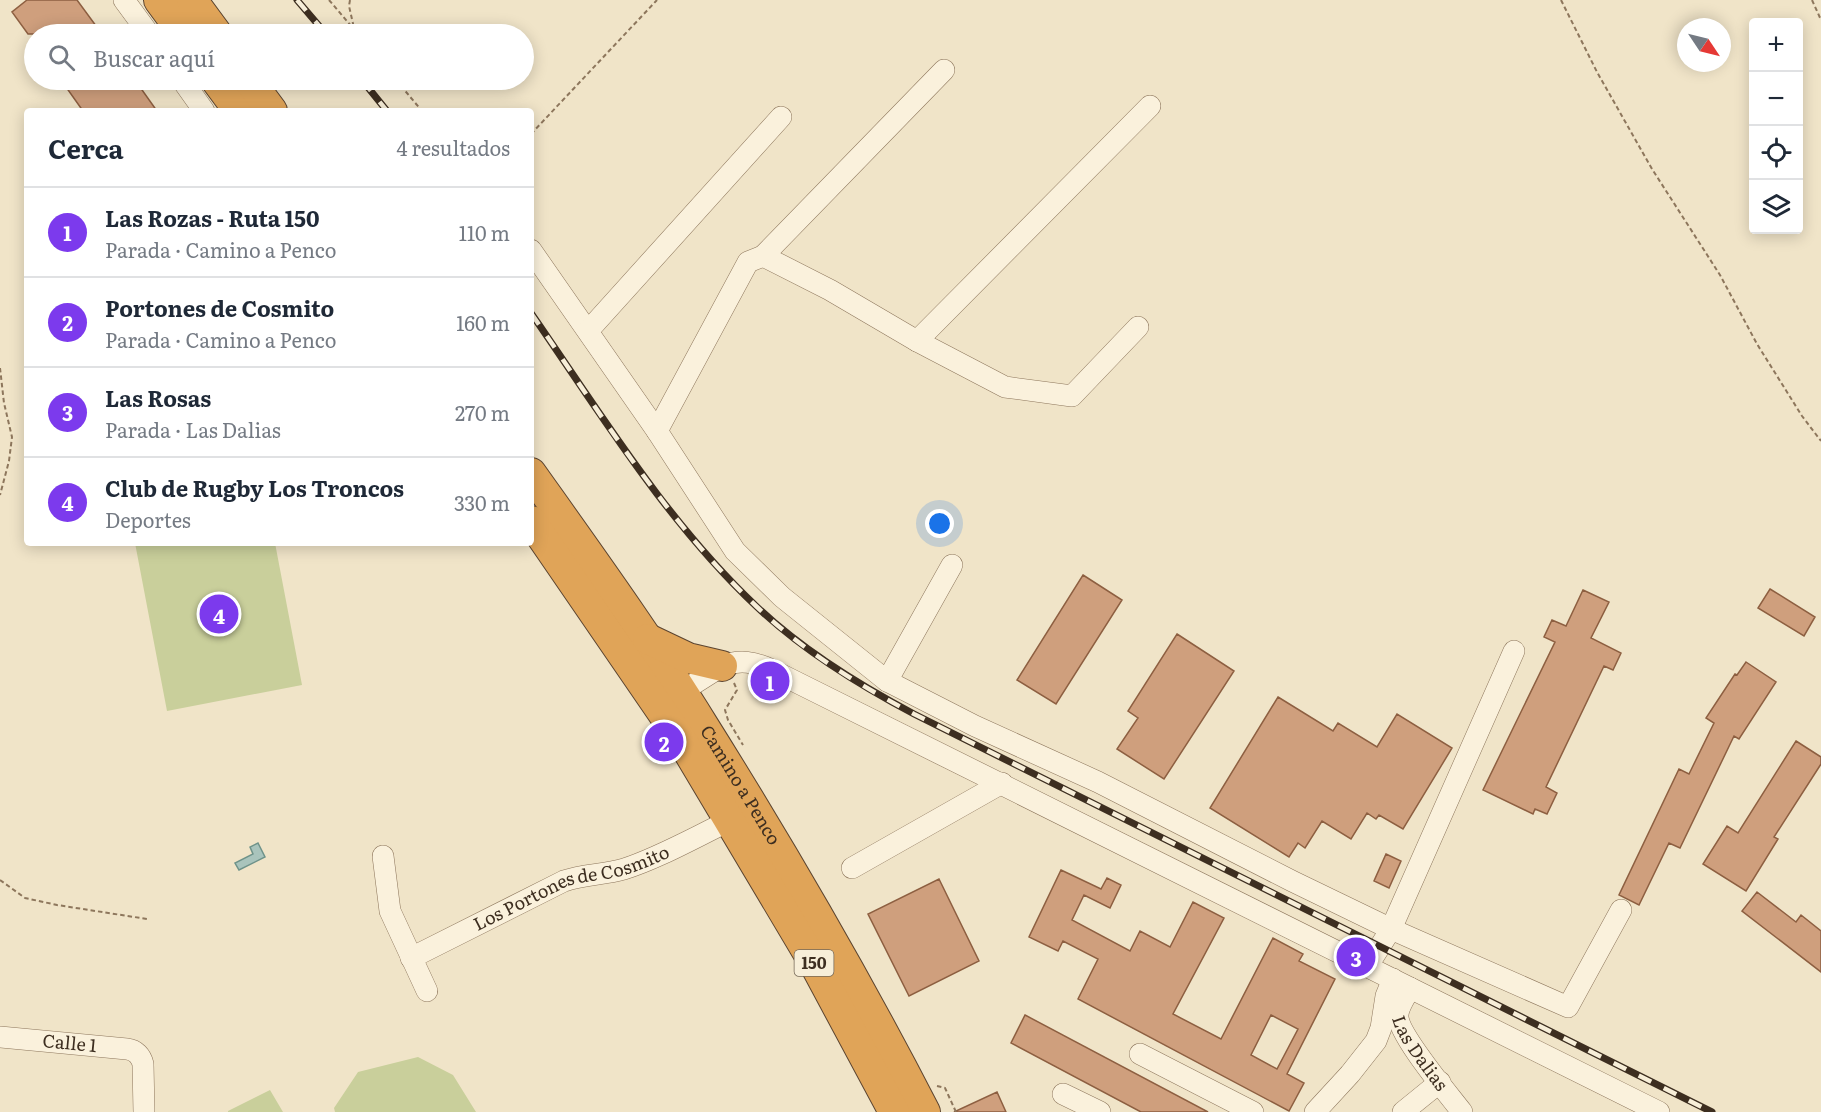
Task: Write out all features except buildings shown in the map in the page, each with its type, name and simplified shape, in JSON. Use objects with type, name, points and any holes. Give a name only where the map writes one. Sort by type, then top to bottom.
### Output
[{"type":"highway","points":[[159,0],[177,24]]},
{"type":"highway","points":[[192,0],[210,24]]},
{"type":"highway","points":[[223,90],[237,108]]},
{"type":"highway","points":[[256,90],[270,108]]},
{"type":"highway","name":"Camino a Penco","points":[[534,477],[646,637],[671,699],[731,820],[813,961],[893,1111]]},
{"type":"highway","name":"Camino a Penco","points":[[534,525],[671,699],[795,875],[925,1112]]},
{"type":"highway","points":[[646,637],[688,658],[722,666]]},
{"type":"street","points":[[124,0],[142,24]]},
{"type":"street","points":[[657,430],[748,262],[763,256],[944,70]]},
{"type":"street","points":[[189,90],[202,108]]},
{"type":"street","points":[[917,341],[1150,106]]},
{"type":"street","points":[[588,331],[781,117]]},
{"type":"street","points":[[534,254],[657,430],[735,551],[782,597],[887,681],[975,726],[1098,782],[1391,929],[1568,1007],[1621,910]]},
{"type":"street","points":[[763,256],[830,290],[917,341],[1005,387],[1072,396],[1138,327]]},
{"type":"street","points":[[887,681],[952,565]]},
{"type":"street","points":[[1367,967],[1391,929],[1514,651]]},
{"type":"street","points":[[671,699],[722,666],[747,662],[772,669],[1659,1112]]},
{"type":"street","points":[[852,868],[1002,783]]},
{"type":"street","name":"Los Portones de Cosmito","points":[[411,958],[564,880],[633,866],[731,820]]},
{"type":"street","points":[[383,856],[390,911],[427,991]]},
{"type":"street","points":[[1315,1112],[1376,1041],[1382,1028],[1386,996],[1401,984]]},
{"type":"street","name":"Las Dalias","points":[[1401,984],[1399,1024],[1462,1112]]},
{"type":"street","points":[[0,1037],[0,1045]]},
{"type":"street","name":"Calle 1","points":[[0,1037],[127,1049],[138,1054],[142,1064],[144,1112]]},
{"type":"street","points":[[1140,1054],[1253,1112]]},
{"type":"street","points":[[1402,1112],[1440,1082]]},
{"type":"street","points":[[1063,1094],[1100,1112]]},
{"type":"path","points":[[329,0],[349,24]]},
{"type":"path","points":[[350,0],[349,6],[353,24]]},
{"type":"path","points":[[534,131],[657,0]]},
{"type":"path","points":[[1561,0],[1597,72],[1652,170],[1720,275],[1757,344],[1802,416],[1821,441]]},
{"type":"path","points":[[1812,0],[1821,20]]},
{"type":"path","points":[[404,90],[419,108]]},
{"type":"path","points":[[0,368],[4,403],[12,437],[9,461],[0,495]]},
{"type":"path","points":[[0,880],[25,898],[147,919]]},
{"type":"green space","points":[[136,546],[276,546],[302,685],[167,711]]},
{"type":"green space","points":[[418,1057],[453,1075],[476,1112],[335,1112],[334,1108],[358,1072]]},
{"type":"green space","points":[[270,1090],[283,1112],[228,1112],[228,1111]]},
{"type":"water","points":[[258,843],[265,857],[239,870],[235,863],[253,854],[250,847]]},
{"type":"railway","points":[[297,0],[317,24]]},
{"type":"railway","points":[[370,90],[385,108]]},
{"type":"railway","points":[[534,317],[636,466],[693,539],[756,606],[811,652],[872,691],[914,714],[1712,1112]]},
{"type":"place","name":"Club de Rugby Los Troncos","points":[[219,614]]},
{"type":"place","name":"Las Rozas - Ruta 150","points":[[770,681]]},
{"type":"place","name":"Portones de Cosmito","points":[[664,742]]},
{"type":"place","name":"Las Rosas","points":[[1356,957]]}]
